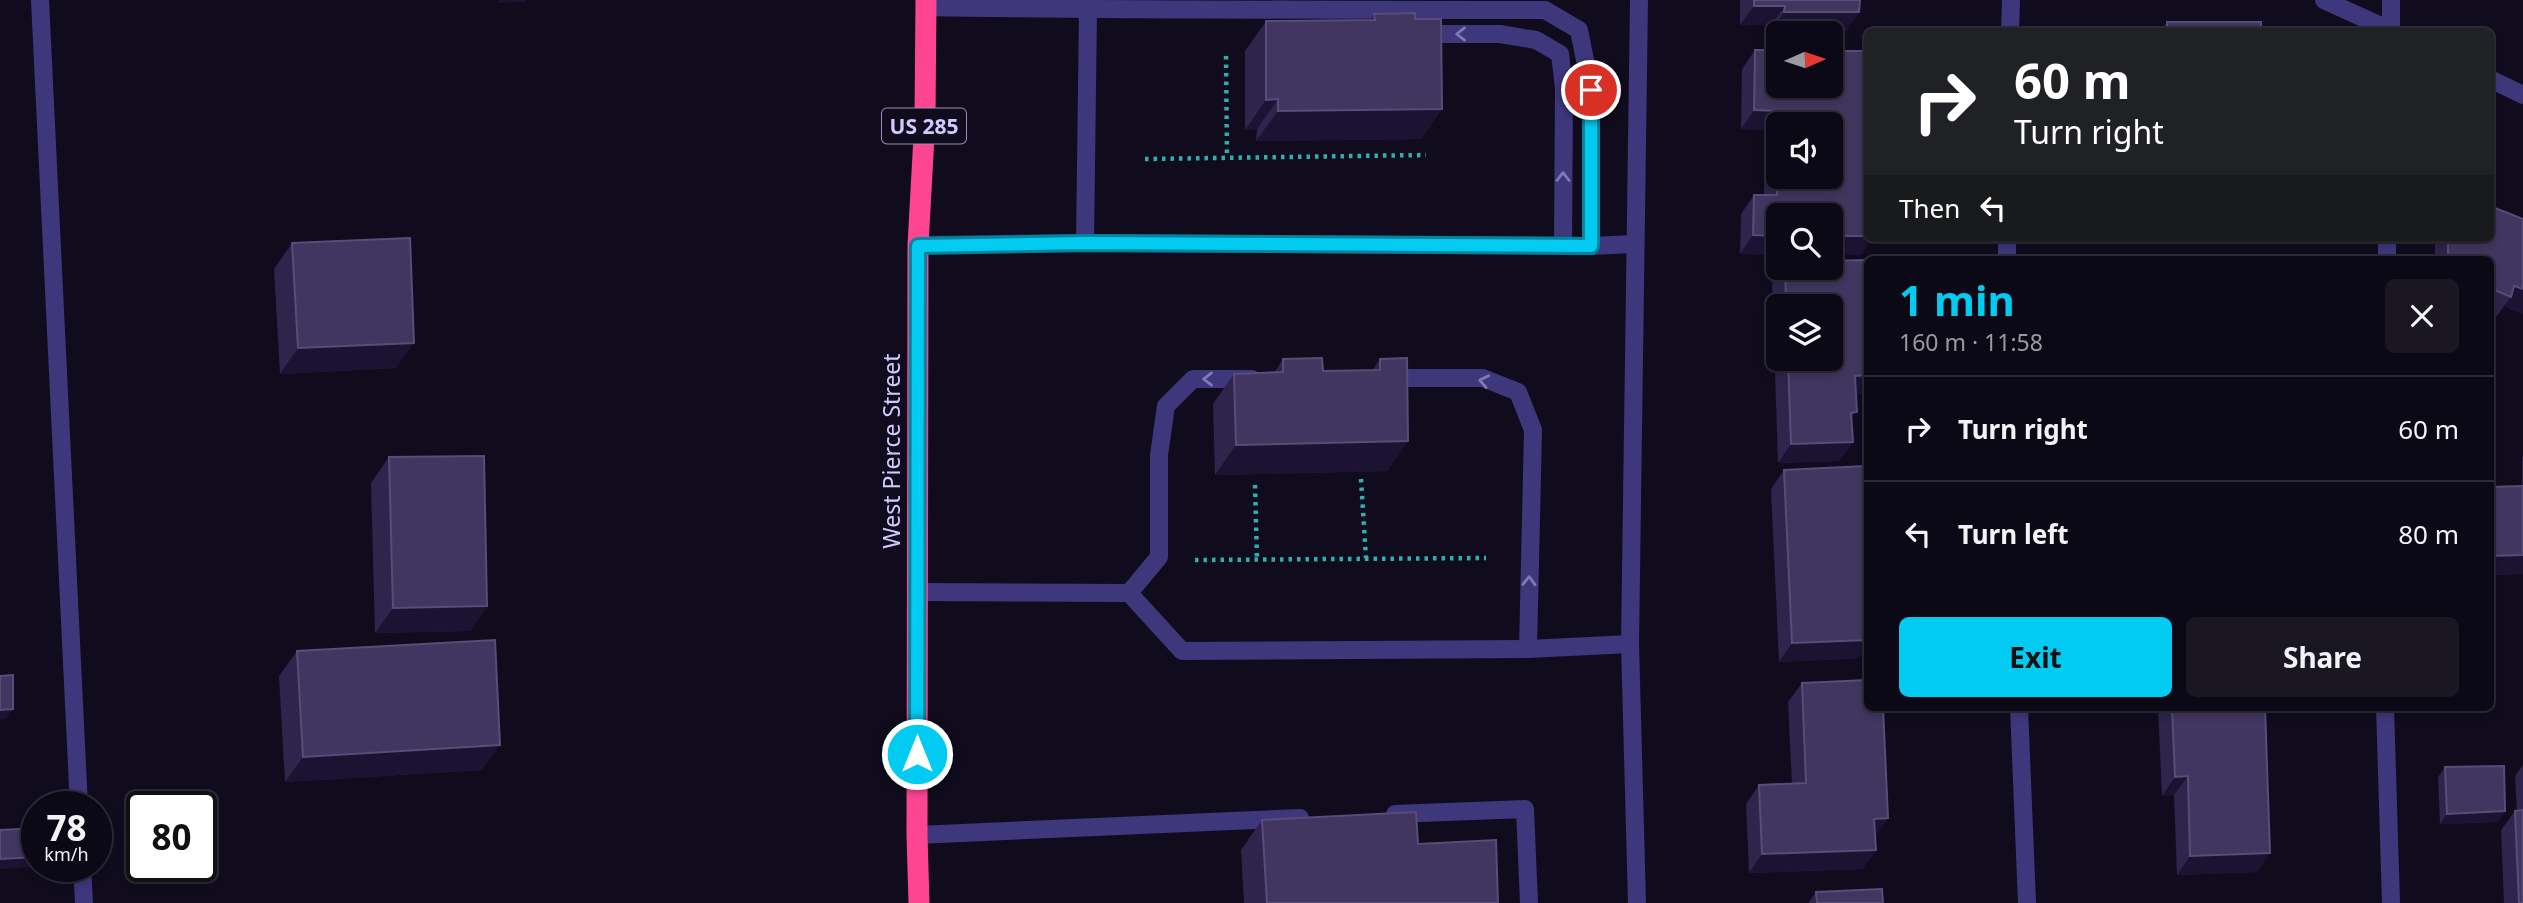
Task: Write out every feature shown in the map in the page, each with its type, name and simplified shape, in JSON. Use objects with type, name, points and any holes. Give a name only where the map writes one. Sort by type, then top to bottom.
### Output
[{"type":"highway","name":"West Pierce Street","points":[[919,903],[918,246],[925,118],[926,3]]},
{"type":"street","points":[[40,0],[78,791]]},
{"type":"street","points":[[1637,903],[1630,644],[1639,0]]},
{"type":"street","points":[[2010,28],[2011,0]]},
{"type":"street","points":[[2324,0],[2385,28]]},
{"type":"street","points":[[2391,0],[2392,28]]},
{"type":"street","points":[[926,3],[1088,10],[1545,10],[1579,30],[1591,90],[1591,246]]},
{"type":"street","points":[[1243,8],[1290,29]]},
{"type":"street","points":[[1085,243],[1088,10]]},
{"type":"street","points":[[1394,34],[1500,34],[1536,40],[1560,54],[1564,88],[1563,246]]},
{"type":"street","points":[[2494,81],[2523,95]]},
{"type":"street","points":[[918,246],[1085,243],[1563,246],[1635,244]]},
{"type":"street","points":[[1373,379],[1483,378],[1518,392],[1533,430],[1528,649]]},
{"type":"street","points":[[1129,593],[1159,557],[1159,455],[1166,406],[1193,379],[1276,379]]},
{"type":"street","points":[[917,592],[1129,593],[1182,651],[1528,649],[1630,644]]},
{"type":"street","points":[[2018,711],[2027,903]]},
{"type":"street","points":[[2385,711],[2391,903]]},
{"type":"street","points":[[1375,815],[1525,809],[1529,903]]},
{"type":"street","points":[[917,835],[1321,817]]},
{"type":"street","points":[[83,882],[84,903]]},
{"type":"path","points":[[1226,57],[1227,158]]},
{"type":"path","points":[[1145,159],[1426,155]]},
{"type":"path","points":[[1361,479],[1366,558]]},
{"type":"path","points":[[1255,485],[1257,559]]},
{"type":"path","points":[[1187,560],[1486,558]]},
{"type":"building","points":[[1754,0],[1860,0],[1859,12],[1784,12],[1785,6],[1754,6]]},
{"type":"building","points":[[1415,13],[1415,19],[1441,19],[1442,109],[1278,111],[1278,99],[1266,100],[1266,21],[1375,20],[1374,14]]},
{"type":"building","points":[[2167,22],[2261,22],[2261,28],[2167,28]]},
{"type":"building","points":[[1755,50],[1766,50],[1766,98],[1843,98],[1843,51],[1864,51],[1864,236],[1843,236],[1843,203],[1766,203],[1766,236],[1753,235],[1754,195],[1777,195],[1777,189],[1843,189],[1843,112],[1754,110]]},
{"type":"building","points":[[2494,208],[2523,219],[2523,289],[2514,286],[2511,297],[2494,290],[2494,256],[2448,256],[2448,242],[2494,242]]},
{"type":"building","points":[[410,238],[414,343],[298,348],[292,243]]},
{"type":"building","points":[[1864,260],[1864,375],[1855,376],[1857,412],[1851,413],[1853,442],[1791,444],[1788,371],[1843,371],[1843,294],[1786,294],[1785,280],[1843,280],[1843,261]]},
{"type":"building","points":[[1322,358],[1323,371],[1380,370],[1380,359],[1407,358],[1408,441],[1236,445],[1234,374],[1283,372],[1283,359]]},
{"type":"building","points":[[484,456],[487,606],[393,608],[389,457]]},
{"type":"building","points":[[1864,466],[1864,640],[1792,643],[1784,470]]},
{"type":"building","points":[[2523,486],[2523,555],[2494,556],[2494,487]]},
{"type":"building","points":[[495,640],[500,745],[303,757],[297,651]]},
{"type":"building","points":[[13,675],[13,709],[0,710],[0,676]]},
{"type":"building","points":[[1864,680],[1864,711],[1883,711],[1888,818],[1874,819],[1876,850],[1762,854],[1759,785],[1806,783],[1802,683]]},
{"type":"building","points":[[2172,711],[2265,711],[2270,853],[2190,856],[2188,776],[2175,777]]},
{"type":"building","points":[[2504,766],[2505,811],[2447,814],[2445,767]]},
{"type":"building","points":[[2523,810],[2523,903],[2519,903],[2515,811]]},
{"type":"building","points":[[1416,812],[1418,844],[1496,840],[1498,903],[1267,903],[1262,820]]},
{"type":"building","points":[[21,829],[21,858],[0,859],[0,830]]},
{"type":"building","points":[[1882,889],[1883,903],[1817,903],[1816,892]]},
{"type":"route","points":[[917,754],[918,246],[1085,243],[1591,246],[1591,90]]}]
